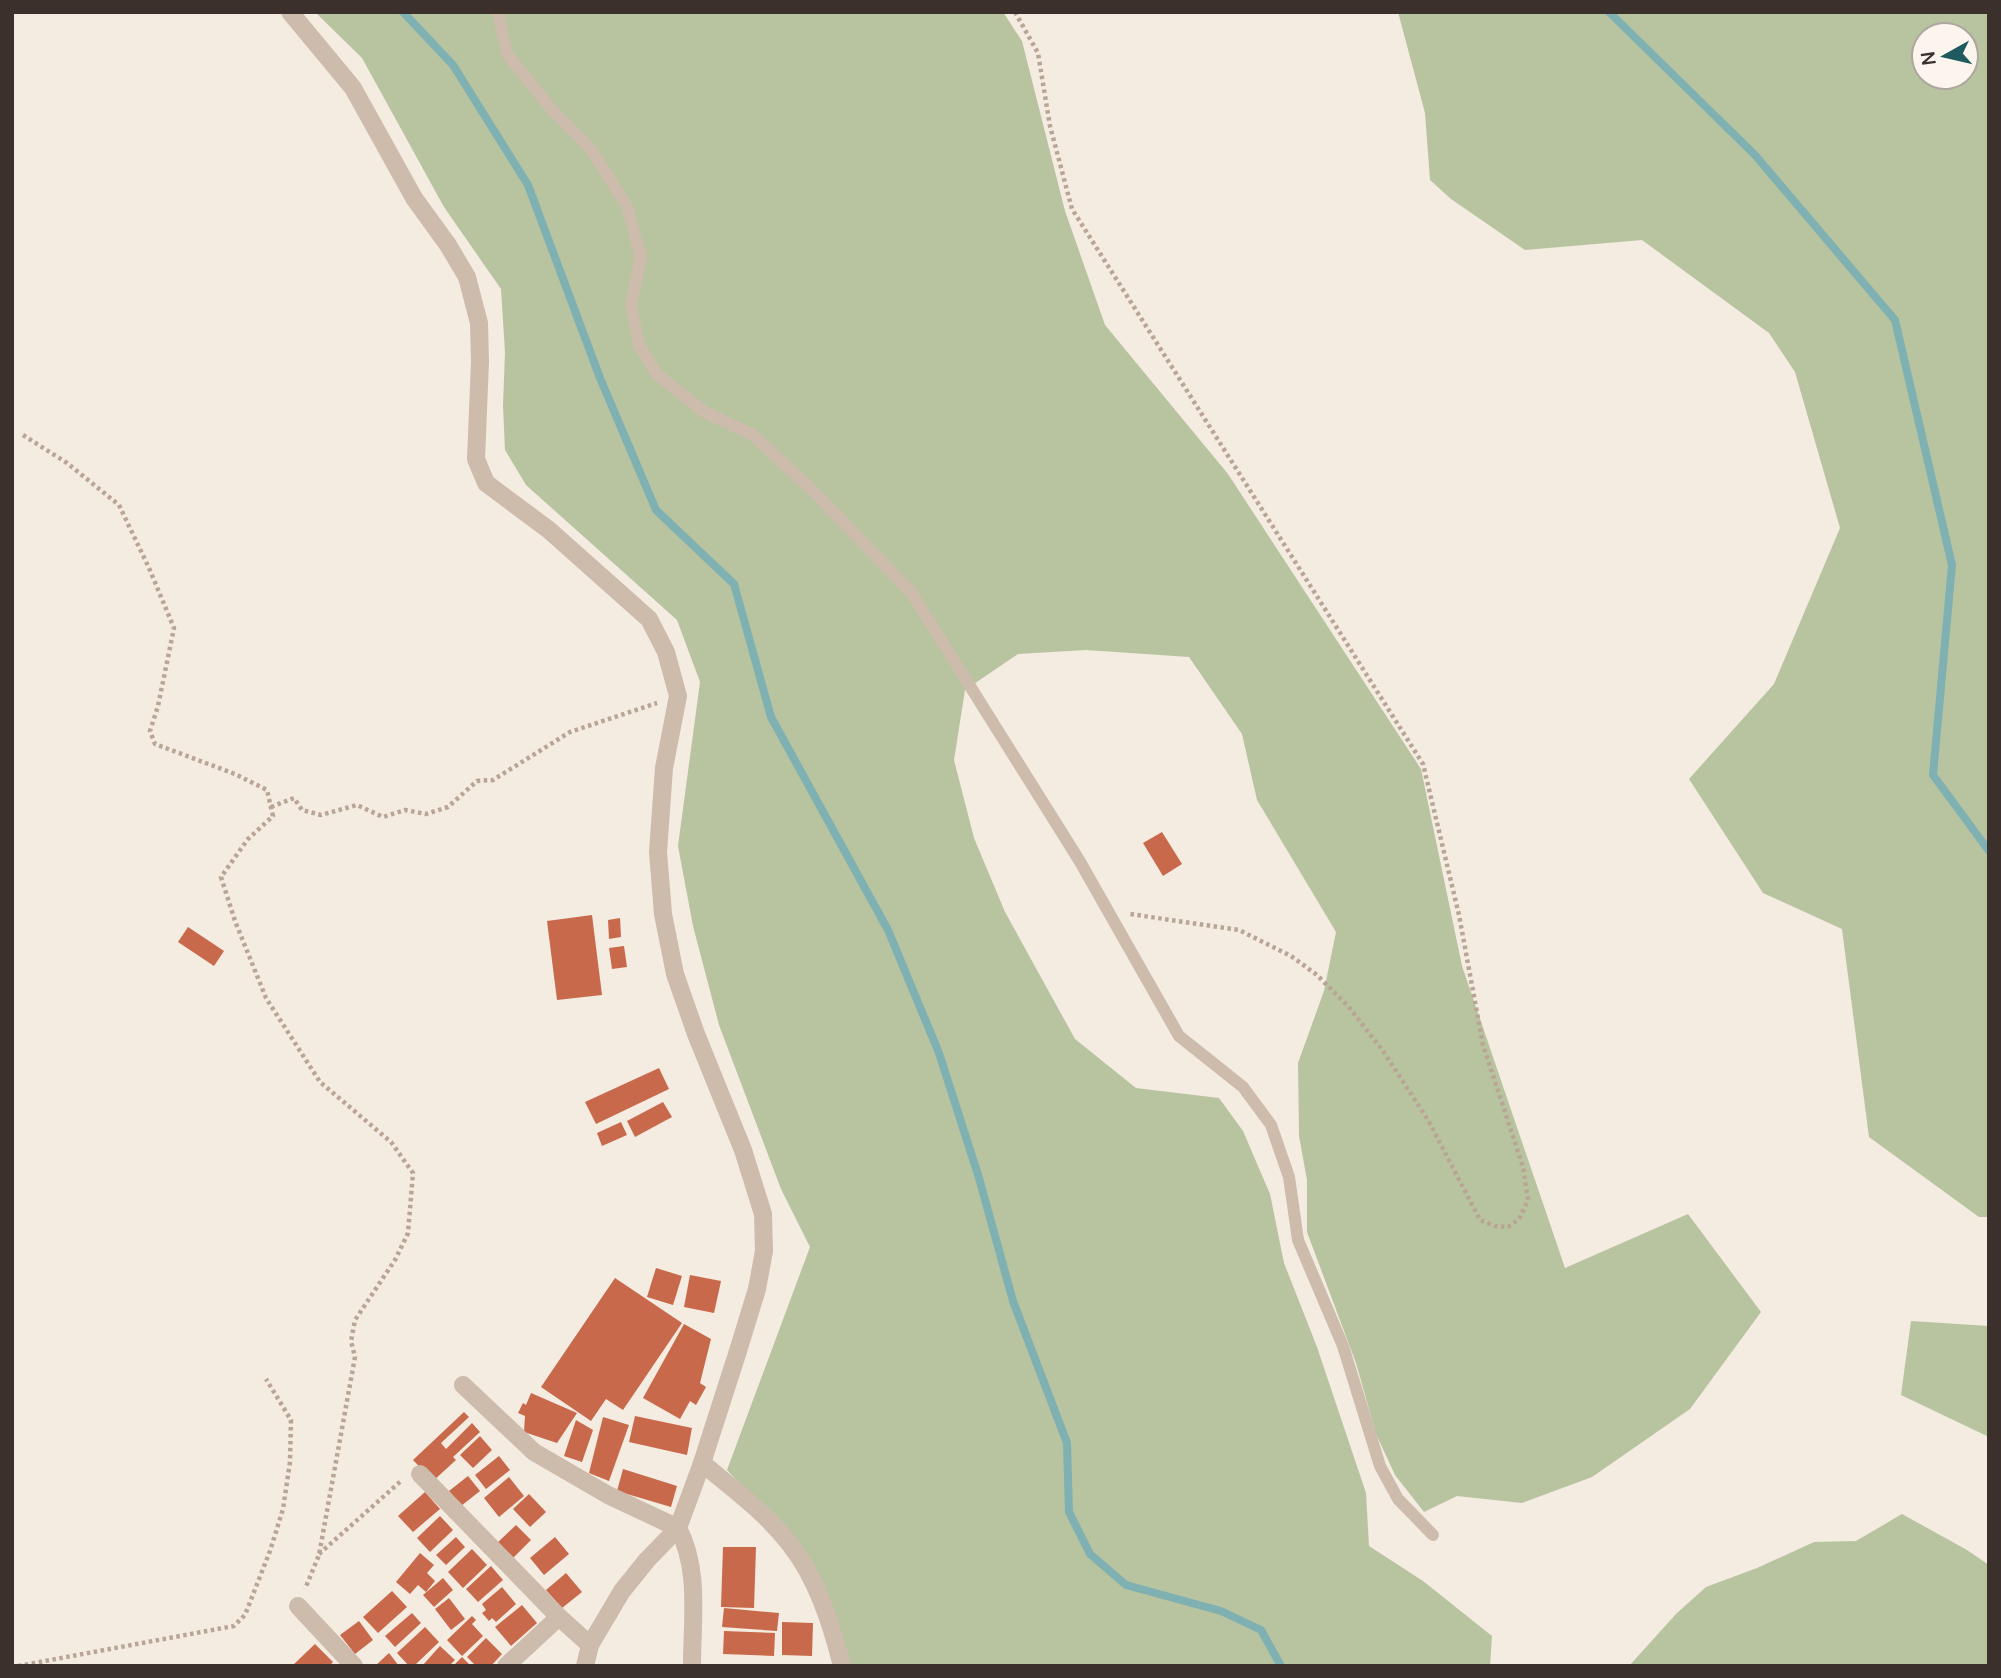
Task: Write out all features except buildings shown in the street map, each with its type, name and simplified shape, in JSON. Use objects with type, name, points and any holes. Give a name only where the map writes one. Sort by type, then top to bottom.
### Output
[{"type":"street","points":[[290,12],[354,88],[414,198],[467,277],[479,323],[476,459],[486,484],[550,530],[649,619],[666,652],[678,696],[664,768],[658,852],[663,914],[675,974],[743,1150],[763,1214],[764,1251],[753,1302],[702,1463],[677,1528],[622,1591],[590,1645],[585,1666]]},
{"type":"street","points":[[463,1385],[534,1452],[608,1495],[677,1528],[685,1542],[691,1563],[692,1666]]},
{"type":"street","points":[[702,1463],[755,1506],[789,1544],[816,1586],[842,1666]]},
{"type":"street","points":[[420,1474],[559,1617],[590,1645]]},
{"type":"street","points":[[298,1606],[354,1666]]},
{"type":"street","points":[[506,1666],[559,1617]]},
{"type":"lane","points":[[498,12],[507,54],[553,111],[590,148],[627,206],[641,257],[631,305],[639,345],[657,374],[703,411],[753,435],[813,491],[911,592],[1109,911],[1179,1035],[1243,1087],[1271,1125],[1289,1177],[1298,1240],[1343,1346],[1380,1466],[1398,1499],[1433,1535]]},
{"type":"path","points":[[1014,12],[1038,53],[1050,125],[1072,209],[1423,764],[1460,915],[1483,1045],[1523,1167],[1528,1200],[1519,1219],[1508,1227],[1495,1226],[1480,1220],[1428,1120],[1383,1051],[1348,1006],[1317,975],[1291,956],[1239,930],[1109,911]]},
{"type":"path","points":[[23,435],[67,463],[119,505],[174,628],[158,706],[150,731],[155,744],[235,774],[267,790],[273,816],[248,839],[221,877],[235,921],[266,998],[320,1082],[390,1142],[412,1173],[408,1233],[395,1260],[355,1320],[351,1341],[355,1357],[318,1555],[298,1606]]},
{"type":"path","points":[[271,807],[294,798],[302,810],[321,815],[357,805],[383,817],[405,810],[426,814],[448,807],[477,781],[493,780],[570,732],[678,696]]},
{"type":"path","points":[[18,1666],[234,1626],[245,1615],[283,1509],[290,1462],[291,1420],[266,1379]]},
{"type":"path","points":[[318,1555],[409,1474],[420,1474]]},
{"type":"green space","points":[[315,12],[1003,12],[1022,41],[1065,211],[1105,325],[1228,474],[1421,769],[1462,966],[1565,1268],[1688,1214],[1761,1312],[1690,1409],[1592,1477],[1522,1503],[1457,1496],[1424,1512],[1395,1475],[1376,1434],[1356,1363],[1307,1232],[1307,1180],[1299,1136],[1298,1063],[1324,991],[1336,932],[1257,800],[1242,734],[1189,657],[1086,650],[1018,654],[965,690],[954,760],[974,838],[1005,912],[1075,1039],[1136,1088],[1219,1098],[1243,1131],[1270,1194],[1284,1263],[1317,1347],[1366,1493],[1369,1546],[1423,1581],[1492,1636],[1490,1666],[850,1666],[807,1554],[727,1470],[810,1247],[781,1189],[719,1025],[693,926],[678,846],[700,682],[677,620],[526,485],[505,450],[505,352],[501,289],[444,207],[362,58]]},
{"type":"green space","points":[[1398,12],[1989,12],[1989,1217],[1979,1217],[1869,1137],[1842,929],[1763,893],[1689,779],[1774,684],[1840,528],[1795,372],[1769,333],[1642,240],[1525,250],[1451,199],[1430,180],[1425,113]]},
{"type":"green space","points":[[1911,1321],[1989,1326],[1989,1437],[1901,1395]]},
{"type":"green space","points":[[1902,1514],[1989,1565],[1989,1666],[1629,1666],[1676,1614],[1706,1587],[1814,1542],[1856,1541]]},
{"type":"waterway","points":[[403,12],[453,65],[528,185],[600,378],[656,510],[734,584],[771,717],[888,930],[939,1053],[979,1178],[1013,1301],[1067,1443],[1069,1512],[1090,1554],[1126,1585],[1221,1611],[1261,1630],[1281,1666]]},
{"type":"waterway","points":[[1609,12],[1755,155],[1895,320],[1952,565],[1933,775],[1989,851]]}]
